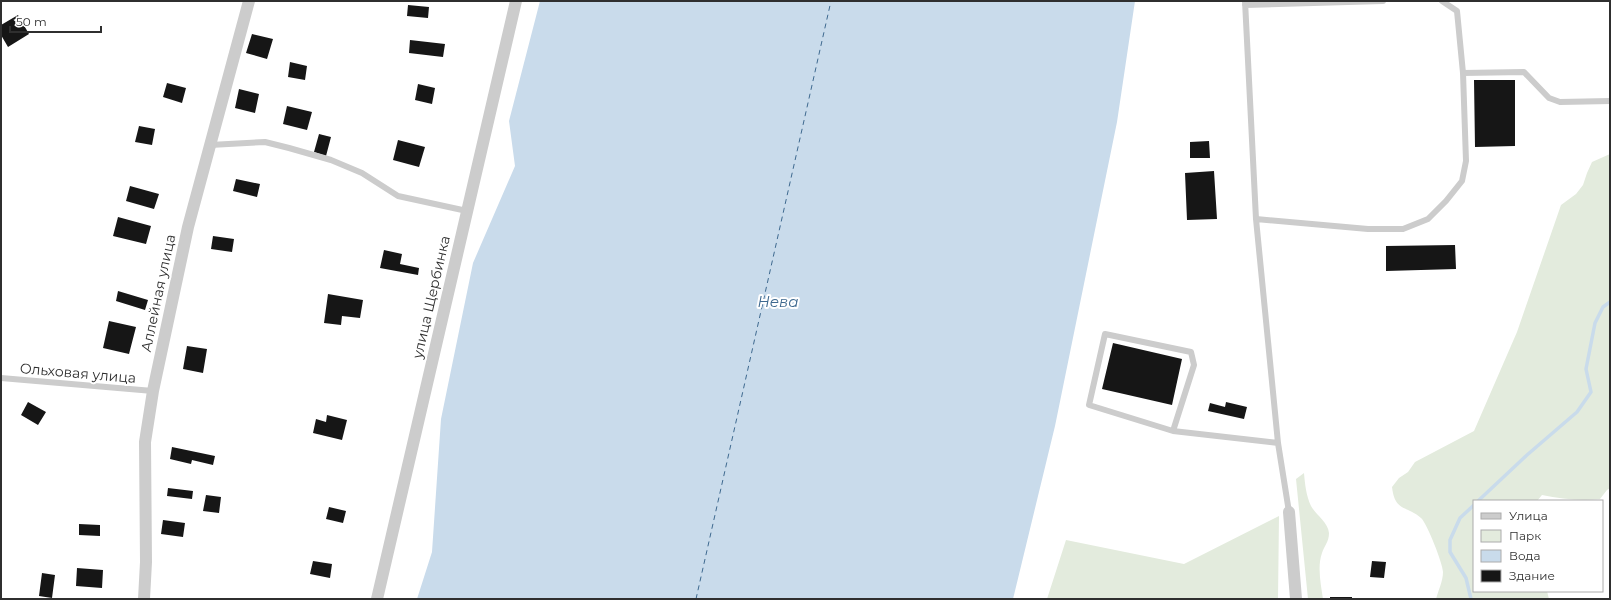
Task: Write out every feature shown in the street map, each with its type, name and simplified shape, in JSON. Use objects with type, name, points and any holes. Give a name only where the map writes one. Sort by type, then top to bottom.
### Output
[{"type":"street","name":"Аллейная улица","points":[[144,599],[146,562],[145,442],[153,391],[188,227],[249,1]]},
{"type":"street","name":"улица Щербинка","points":[[377,599],[516,1]]},
{"type":"street","points":[[1288,512],[1296,599]]},
{"type":"lane","points":[[1288,512],[1278,443],[1256,219],[1245,3],[1383,1]]},
{"type":"lane","points":[[1256,219],[1368,229],[1403,229],[1428,218],[1446,201],[1462,181],[1466,161],[1463,73],[1457,11],[1442,1]]},
{"type":"lane","points":[[1463,73],[1524,72],[1549,98],[1560,102],[1610,101]]},
{"type":"lane","points":[[209,145],[265,142],[331,160],[362,173],[398,196],[467,211]]},
{"type":"lane","points":[[1173,431],[1194,365],[1191,352],[1105,334],[1089,405],[1173,431],[1278,443]]},
{"type":"lane","name":"Ольховая улица","points":[[1,378],[153,391]]},
{"type":"green space","points":[[1610,154],[1610,488],[1600,499],[1586,500],[1556,498],[1542,495],[1538,500],[1473,500],[1473,592],[1547,592],[1549,599],[1436,599],[1443,572],[1434,544],[1424,521],[1416,514],[1402,507],[1396,501],[1393,495],[1392,487],[1399,478],[1408,472],[1415,462],[1474,431],[1517,332],[1561,205],[1576,194],[1583,185],[1592,162]]},
{"type":"green space","points":[[1304,473],[1305,485],[1311,506],[1326,525],[1329,533],[1320,564],[1323,599],[1308,599],[1296,479]]},
{"type":"green space","points":[[1279,516],[1278,599],[1047,599],[1066,540],[1184,564]]},
{"type":"water","name":"Нева","points":[[540,1],[1135,1],[1117,122],[1055,426],[1013,599],[417,599],[432,552],[441,419],[473,263],[515,166],[509,121]]},
{"type":"building","points":[[408,5],[429,7],[428,18],[407,16]]},
{"type":"building","points":[[18,15],[29,34],[8,47],[1,35],[1,25]]},
{"type":"building","points":[[252,34],[273,39],[267,59],[246,53]]},
{"type":"building","points":[[410,40],[445,44],[443,57],[409,53]]},
{"type":"building","points":[[290,62],[307,66],[305,80],[288,77]]},
{"type":"building","points":[[1474,80],[1515,80],[1515,146],[1475,147]]},
{"type":"building","points":[[167,83],[186,88],[182,103],[163,97]]},
{"type":"building","points":[[418,84],[435,88],[432,104],[415,100]]},
{"type":"building","points":[[239,89],[259,94],[255,113],[235,108]]},
{"type":"building","points":[[287,106],[312,112],[307,130],[283,124]]},
{"type":"building","points":[[139,126],[155,129],[152,145],[135,142]]},
{"type":"building","points":[[319,134],[331,137],[326,156],[314,152]]},
{"type":"building","points":[[398,140],[425,147],[419,167],[393,160]]},
{"type":"building","points":[[1209,141],[1210,158],[1190,158],[1190,142]]},
{"type":"building","points":[[1214,171],[1217,219],[1187,220],[1185,173]]},
{"type":"building","points":[[236,179],[260,184],[257,197],[233,191]]},
{"type":"building","points":[[130,186],[159,194],[154,209],[126,201]]},
{"type":"building","points":[[118,217],[151,226],[146,244],[113,236]]},
{"type":"building","points":[[213,236],[234,239],[232,252],[211,249]]},
{"type":"building","points":[[1455,245],[1456,269],[1386,271],[1386,246]]},
{"type":"building","points":[[384,250],[402,254],[400,264],[419,268],[418,275],[380,268]]},
{"type":"building","points":[[118,291],[148,300],[145,310],[116,301]]},
{"type":"building","points":[[328,294],[363,300],[360,318],[342,316],[341,325],[324,323]]},
{"type":"building","points":[[109,321],[136,327],[129,354],[103,348]]},
{"type":"building","points":[[1113,343],[1182,359],[1172,405],[1102,389]]},
{"type":"building","points":[[187,346],[207,349],[203,373],[183,369]]},
{"type":"building","points":[[28,402],[46,412],[38,425],[21,415]]},
{"type":"building","points":[[1226,402],[1247,407],[1244,419],[1208,411],[1210,403],[1225,407]]},
{"type":"building","points":[[327,415],[347,420],[342,440],[313,433],[316,419],[326,422]]},
{"type":"building","points":[[172,447],[215,456],[213,465],[192,460],[191,464],[170,459]]},
{"type":"building","points":[[168,488],[193,491],[192,499],[167,496]]},
{"type":"building","points":[[206,495],[221,497],[219,513],[203,511]]},
{"type":"building","points":[[329,507],[346,511],[343,523],[326,519]]},
{"type":"building","points":[[163,520],[185,523],[183,537],[161,534]]},
{"type":"building","points":[[79,524],[100,525],[100,536],[79,535]]},
{"type":"building","points":[[313,561],[332,564],[330,578],[310,574]]},
{"type":"building","points":[[1372,561],[1386,562],[1384,578],[1370,577]]},
{"type":"building","points":[[77,568],[103,570],[102,588],[76,586]]},
{"type":"building","points":[[42,573],[55,575],[52,598],[39,596]]},
{"type":"building","points":[[1330,597],[1352,597],[1352,599],[1330,599]]},
{"type":"waterway","points":[[1479,500],[1527,455],[1577,412],[1591,392],[1586,369],[1595,323],[1603,307],[1610,302]]},
{"type":"waterway","points":[[1471,599],[1466,578],[1450,552],[1450,540],[1460,518],[1473,506]]},
{"type":"ferry route","points":[[696,599],[831,1]]}]
